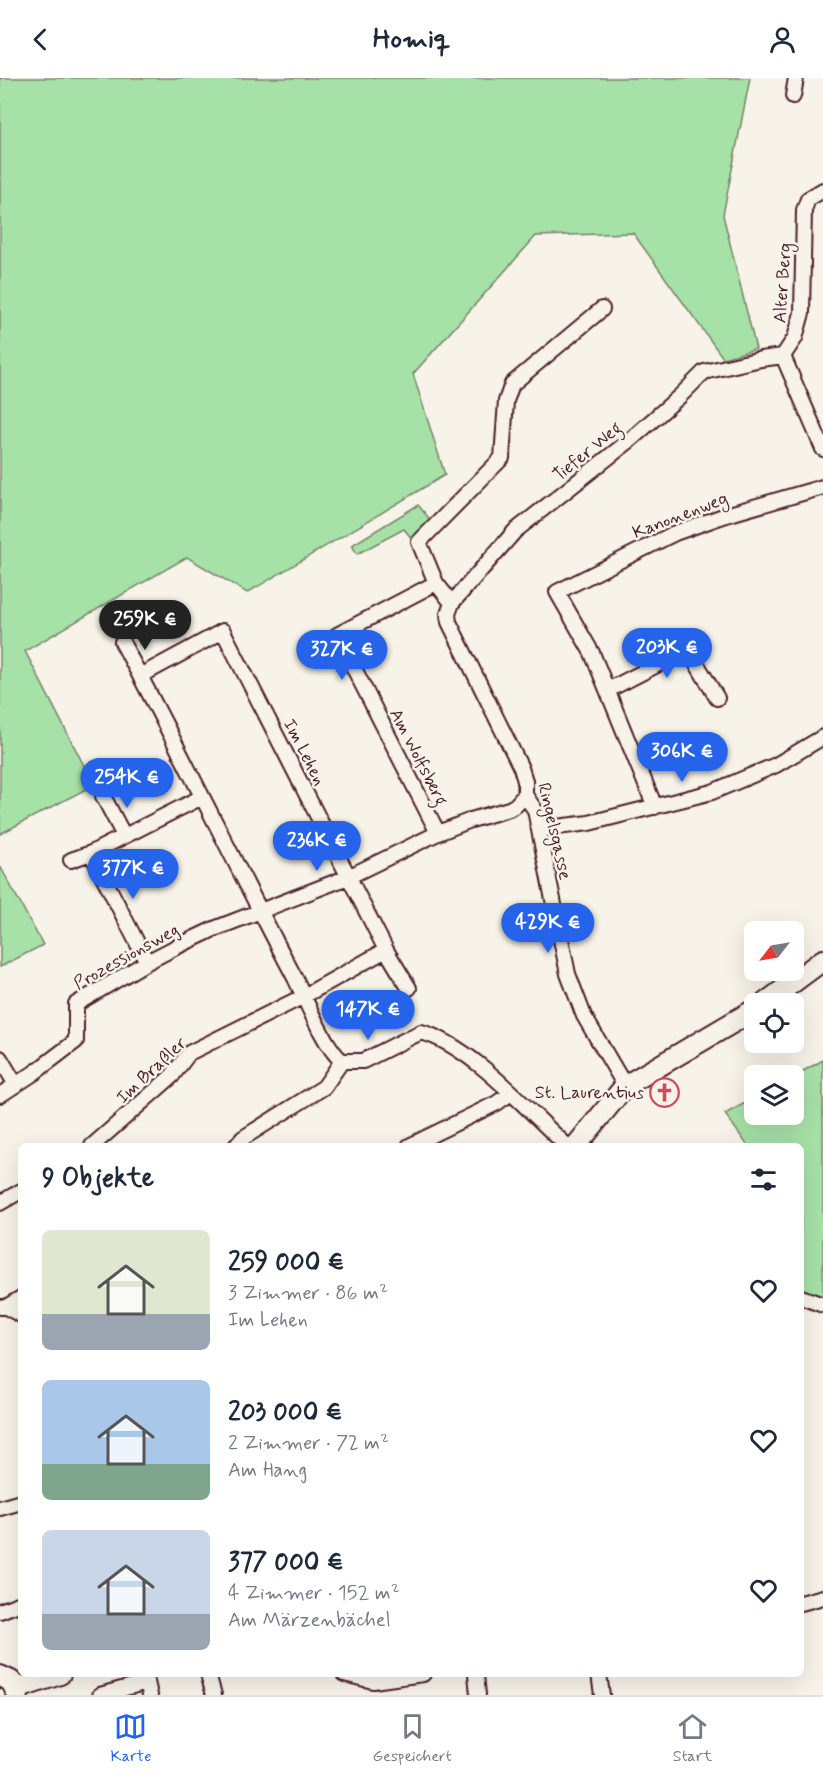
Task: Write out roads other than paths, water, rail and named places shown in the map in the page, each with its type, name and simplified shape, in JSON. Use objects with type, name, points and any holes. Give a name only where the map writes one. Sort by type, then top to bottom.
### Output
[{"type":"main road","points":[[779,993],[823,960]]},
{"type":"main road","points":[[578,1143],[625,1086],[744,1016]]},
{"type":"main road","points":[[0,1676],[7,1678],[17,1692],[53,1677]]},
{"type":"street","points":[[793,96],[796,78]]},
{"type":"street","name":"Alter Berg","points":[[783,356],[795,338],[802,313],[804,210],[808,199],[823,190]]},
{"type":"street","points":[[452,603],[436,583],[419,542],[502,458],[506,401],[512,384],[602,309]]},
{"type":"street","points":[[783,356],[823,449]]},
{"type":"street","name":"Tiefer Weg","points":[[452,603],[515,531],[629,441],[704,372],[783,356]]},
{"type":"street","name":"Kanonenweg","points":[[608,690],[592,653],[557,592],[675,533],[726,515],[823,488]]},
{"type":"street","name":"Am Wolfsberg","points":[[436,583],[337,635],[438,833]]},
{"type":"street","name":"Ringelsgasse","points":[[452,603],[448,614],[449,622],[521,768],[525,781],[525,795],[536,810],[568,974],[584,1016],[625,1086]]},
{"type":"street","name":"Im Lehen","points":[[140,676],[223,631],[348,877]]},
{"type":"street","points":[[122,642],[333,1052],[342,1062]]},
{"type":"street","points":[[654,807],[608,690],[688,650],[717,698]]},
{"type":"street","points":[[540,829],[590,823],[712,792],[776,765],[823,737]]},
{"type":"street","name":"Prozessionsweg","points":[[0,1095],[76,1041],[76,1004],[147,962],[214,929],[348,877],[438,833],[516,806],[525,795]]},
{"type":"street","points":[[103,796],[124,836]]},
{"type":"street","points":[[70,860],[91,853],[202,797]]},
{"type":"street","points":[[91,853],[147,962]]},
{"type":"street","points":[[348,877],[386,950],[409,988]]},
{"type":"street","name":"Im Braßler","points":[[95,1143],[172,1076],[189,1053],[304,996],[386,950]]},
{"type":"street","points":[[342,1062],[363,1061],[421,1032],[445,1041],[511,1093],[564,1143]]},
{"type":"street","points":[[0,1058],[16,1085]]},
{"type":"street","points":[[239,1143],[324,1087],[342,1062]]},
{"type":"street","points":[[415,1143],[497,1103],[511,1093]]},
{"type":"street","points":[[0,1203],[18,1193]]},
{"type":"street","points":[[804,1298],[823,1305]]},
{"type":"street","points":[[3,1307],[18,1300]]},
{"type":"street","points":[[3,1307],[18,1314]]},
{"type":"street","points":[[0,1508],[18,1503]]},
{"type":"street","points":[[804,1602],[823,1597]]},
{"type":"street","points":[[0,1611],[18,1604]]},
{"type":"street","points":[[209,1677],[214,1695]]},
{"type":"street","points":[[354,1677],[373,1683],[406,1677]]},
{"type":"street","points":[[476,1677],[478,1695]]},
{"type":"street","points":[[599,1677],[602,1695]]},
{"type":"street","points":[[100,1695],[147,1682],[150,1695]]},
{"type":"place","name":"St. Laurentius","points":[[665,1092]]}]
